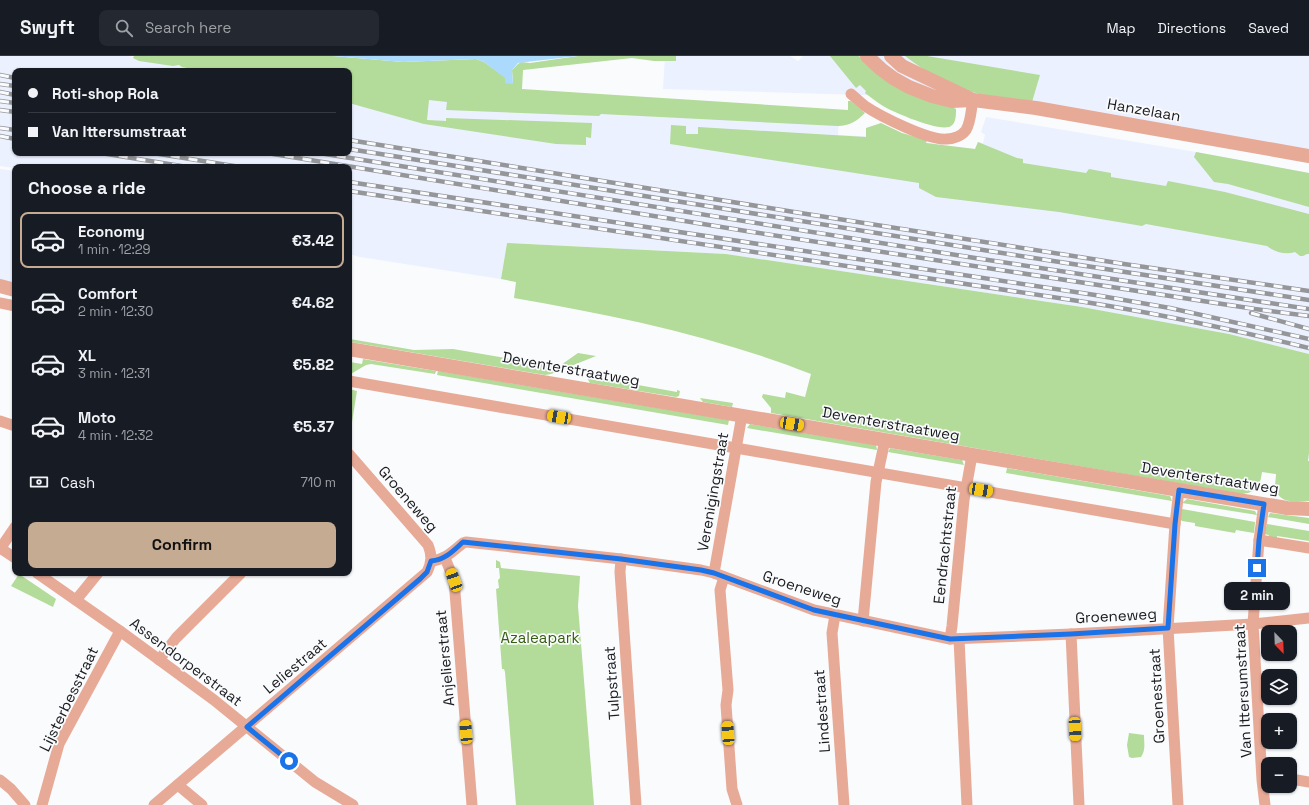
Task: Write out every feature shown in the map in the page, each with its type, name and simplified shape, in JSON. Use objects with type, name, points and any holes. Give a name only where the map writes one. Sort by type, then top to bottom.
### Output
[{"type":"street","name":"Hanzelaan","points":[[867,56],[885,72],[909,87],[932,96],[952,101],[973,100],[1036,108],[1309,156]]},
{"type":"street","name":"Hanzelaan","points":[[891,56],[902,66],[973,100]]},
{"type":"street","points":[[851,94],[878,114],[934,138],[946,140],[959,136],[966,130],[973,100]]},
{"type":"street","points":[[0,286],[12,289]]},
{"type":"street","points":[[0,303],[12,305]]},
{"type":"street","name":"Deventerstraatweg","points":[[352,350],[1287,508],[1309,509]]},
{"type":"street","points":[[352,383],[1175,524]]},
{"type":"street","name":"Verenigingstraat","points":[[737,805],[732,789],[726,705],[728,690],[719,575],[736,448],[742,415]]},
{"type":"street","points":[[0,421],[12,425]]},
{"type":"street","points":[[863,621],[878,472],[885,440]]},
{"type":"street","name":"Eendrachtstraat","points":[[967,805],[952,626],[966,488],[972,455]]},
{"type":"street","name":"Groeneweg","points":[[352,461],[428,545],[431,553],[431,561],[439,561],[445,558],[463,542],[466,542],[621,559],[701,570],[719,575],[814,610],[836,616],[954,639],[1254,624],[1309,618]]},
{"type":"street","name":"Groenestraat","points":[[1178,805],[1168,628],[1175,524],[1179,490]]},
{"type":"street","name":"Van Ittersumstraat","points":[[1263,757],[1254,624],[1259,540],[1264,504]]},
{"type":"street","points":[[12,531],[0,548],[12,556]]},
{"type":"street","points":[[1259,540],[1309,548]]},
{"type":"street","name":"Anjelierstraat","points":[[445,558],[454,580],[472,805]]},
{"type":"street","name":"Tulpstraat","points":[[621,559],[620,572],[636,805]]},
{"type":"street","name":"Leliestraat","points":[[154,805],[420,579],[427,572],[431,561]]},
{"type":"street","name":"Assendorperstraat","points":[[41,576],[120,631],[214,700],[315,782],[353,805]]},
{"type":"street","points":[[76,600],[96,576]]},
{"type":"street","points":[[159,660],[176,638],[238,576]]},
{"type":"street","name":"Lindestraat","points":[[836,616],[832,633],[844,805]]},
{"type":"street","name":"Lijsterbesstraat","points":[[42,805],[60,744],[120,631]]},
{"type":"street","points":[[1071,634],[1079,805]]},
{"type":"street","points":[[0,780],[11,789],[25,805]]},
{"type":"street","points":[[1297,780],[1309,782]]},
{"type":"street","points":[[178,785],[202,805]]},
{"type":"street","name":"Van Ittersumstraat","points":[[1265,793],[1265,805]]},
{"type":"shaded area","points":[[0,56],[128,56],[206,68],[12,68],[12,156],[352,156],[352,85],[839,113],[838,135],[903,138],[940,145],[975,149],[978,142],[983,143],[985,135],[981,132],[986,117],[1196,152],[1309,173],[1309,354],[1229,334],[1082,307],[726,254],[507,243],[501,279],[360,257],[352,255],[352,164],[12,164],[12,168],[0,166]]},
{"type":"shaded area","points":[[665,56],[790,56],[798,61],[803,56],[1309,56],[1309,157],[962,98],[663,89]]},
{"type":"shaded area","points":[[0,169],[12,171],[12,282],[0,280]]},
{"type":"green space","points":[[134,56],[333,56],[403,62],[476,59],[484,62],[513,83],[512,70],[521,62],[530,63],[578,56],[676,56],[676,61],[654,61],[632,58],[523,70],[522,89],[848,110],[848,101],[851,101],[865,113],[853,122],[838,126],[601,114],[599,116],[446,110],[447,102],[429,100],[427,120],[446,121],[446,118],[592,123],[591,138],[586,137],[586,145],[556,144],[424,124],[352,104],[352,68],[187,68],[179,65],[173,66],[139,61],[133,58]]},
{"type":"green space","points":[[830,56],[859,56],[866,64],[956,109],[954,123],[951,126],[938,127],[906,117],[883,106],[865,93],[866,91],[860,85],[856,88]]},
{"type":"green space","points":[[905,56],[927,56],[1040,75],[1032,102],[979,94],[969,91],[931,74]]},
{"type":"green space","points":[[881,123],[902,133],[927,140],[926,143],[975,149],[978,142],[1023,159],[1023,163],[1086,173],[1089,169],[1111,173],[1111,177],[1166,186],[1168,181],[1225,192],[1309,214],[1309,254],[1300,256],[1295,252],[1280,252],[1267,246],[1146,224],[1142,226],[1059,212],[936,197],[919,188],[919,183],[670,144],[671,125],[686,126],[686,134],[698,134],[698,127],[866,137],[866,128]]},
{"type":"green space","points":[[1196,152],[1309,173],[1309,207],[1228,184],[1214,182],[1194,157]]},
{"type":"green space","points":[[507,243],[726,254],[1082,307],[1229,334],[1309,354],[1309,501],[1288,501],[1280,496],[1275,487],[1276,474],[1262,472],[1257,488],[1251,492],[1241,494],[771,413],[771,408],[762,397],[763,394],[785,398],[786,392],[805,397],[811,374],[739,349],[665,328],[514,298],[516,282],[501,279]]},
{"type":"green space","points":[[352,339],[414,350],[453,349],[558,367],[578,353],[596,356],[545,375],[352,342]]},
{"type":"green space","points":[[363,359],[436,371],[435,374],[371,364],[366,365],[352,373],[352,362],[362,364]]},
{"type":"green space","points":[[438,371],[729,420],[728,425],[437,375]]},
{"type":"green space","points":[[591,375],[599,376],[599,378],[677,392],[677,390],[680,391],[679,396],[676,397],[590,383],[587,378]]},
{"type":"green space","points":[[352,390],[357,391],[352,422]]},
{"type":"green space","points":[[700,398],[733,403],[732,407],[703,402]]},
{"type":"green space","points":[[750,424],[876,445],[877,450],[747,428]]},
{"type":"green space","points":[[890,448],[962,460],[964,465],[888,452]]},
{"type":"green space","points":[[1007,468],[1170,496],[1172,501],[1006,473]]},
{"type":"green space","points":[[1187,499],[1255,511],[1257,515],[1182,503]]},
{"type":"green space","points":[[1182,509],[1255,522],[1254,533],[1236,530],[1235,533],[1195,526],[1195,523],[1182,521],[1180,519]]},
{"type":"green space","points":[[1270,513],[1309,518],[1309,524],[1268,517]]},
{"type":"green space","points":[[1267,524],[1309,531],[1309,541],[1277,536],[1277,539],[1268,537],[1269,535],[1264,534]]},
{"type":"green space","name":"Azaleapark","points":[[496,560],[500,562],[501,568],[580,576],[578,606],[594,805],[516,805],[505,672],[504,669],[502,669],[496,589],[499,588],[498,580],[500,578],[499,568],[496,568]]},
{"type":"green space","points":[[18,576],[22,576],[56,599],[53,607],[11,586]]},
{"type":"green space","points":[[1129,733],[1144,735],[1144,749],[1141,757],[1129,757],[1127,745]]},
{"type":"water","points":[[333,56],[578,56],[518,63],[512,70],[513,84],[505,83],[505,78],[484,62],[476,59],[403,62]]},
{"type":"railway","points":[[0,75],[12,77]]},
{"type":"railway","points":[[0,84],[12,86]]},
{"type":"railway","points":[[0,92],[12,94]]},
{"type":"railway","points":[[0,101],[12,103]]},
{"type":"railway","points":[[0,110],[12,112]]},
{"type":"railway","points":[[0,128],[12,130]]},
{"type":"railway","points":[[0,136],[12,138]]},
{"type":"railway","points":[[352,140],[1124,264],[1309,291]]},
{"type":"railway","points":[[352,149],[1027,257],[1309,300]]},
{"type":"railway","points":[[119,156],[169,164]]},
{"type":"railway","points":[[172,156],[221,164]]},
{"type":"railway","points":[[285,156],[335,164]]},
{"type":"railway","points":[[338,156],[975,258],[1309,309]]},
{"type":"railway","points":[[352,167],[746,231],[1309,316]]},
{"type":"railway","points":[[352,182],[1095,295],[1170,308],[1309,339]]},
{"type":"railway","points":[[352,191],[1085,302],[1197,323],[1309,348]]},
{"type":"railway","points":[[1251,313],[1309,329]]},
{"type":"route","points":[[289,761],[247,727],[420,579],[427,572],[431,561],[439,561],[445,558],[463,542],[621,559],[701,570],[714,573],[814,610],[836,616],[950,639],[1168,628],[1175,524],[1179,490],[1264,504],[1257,568]]}]
